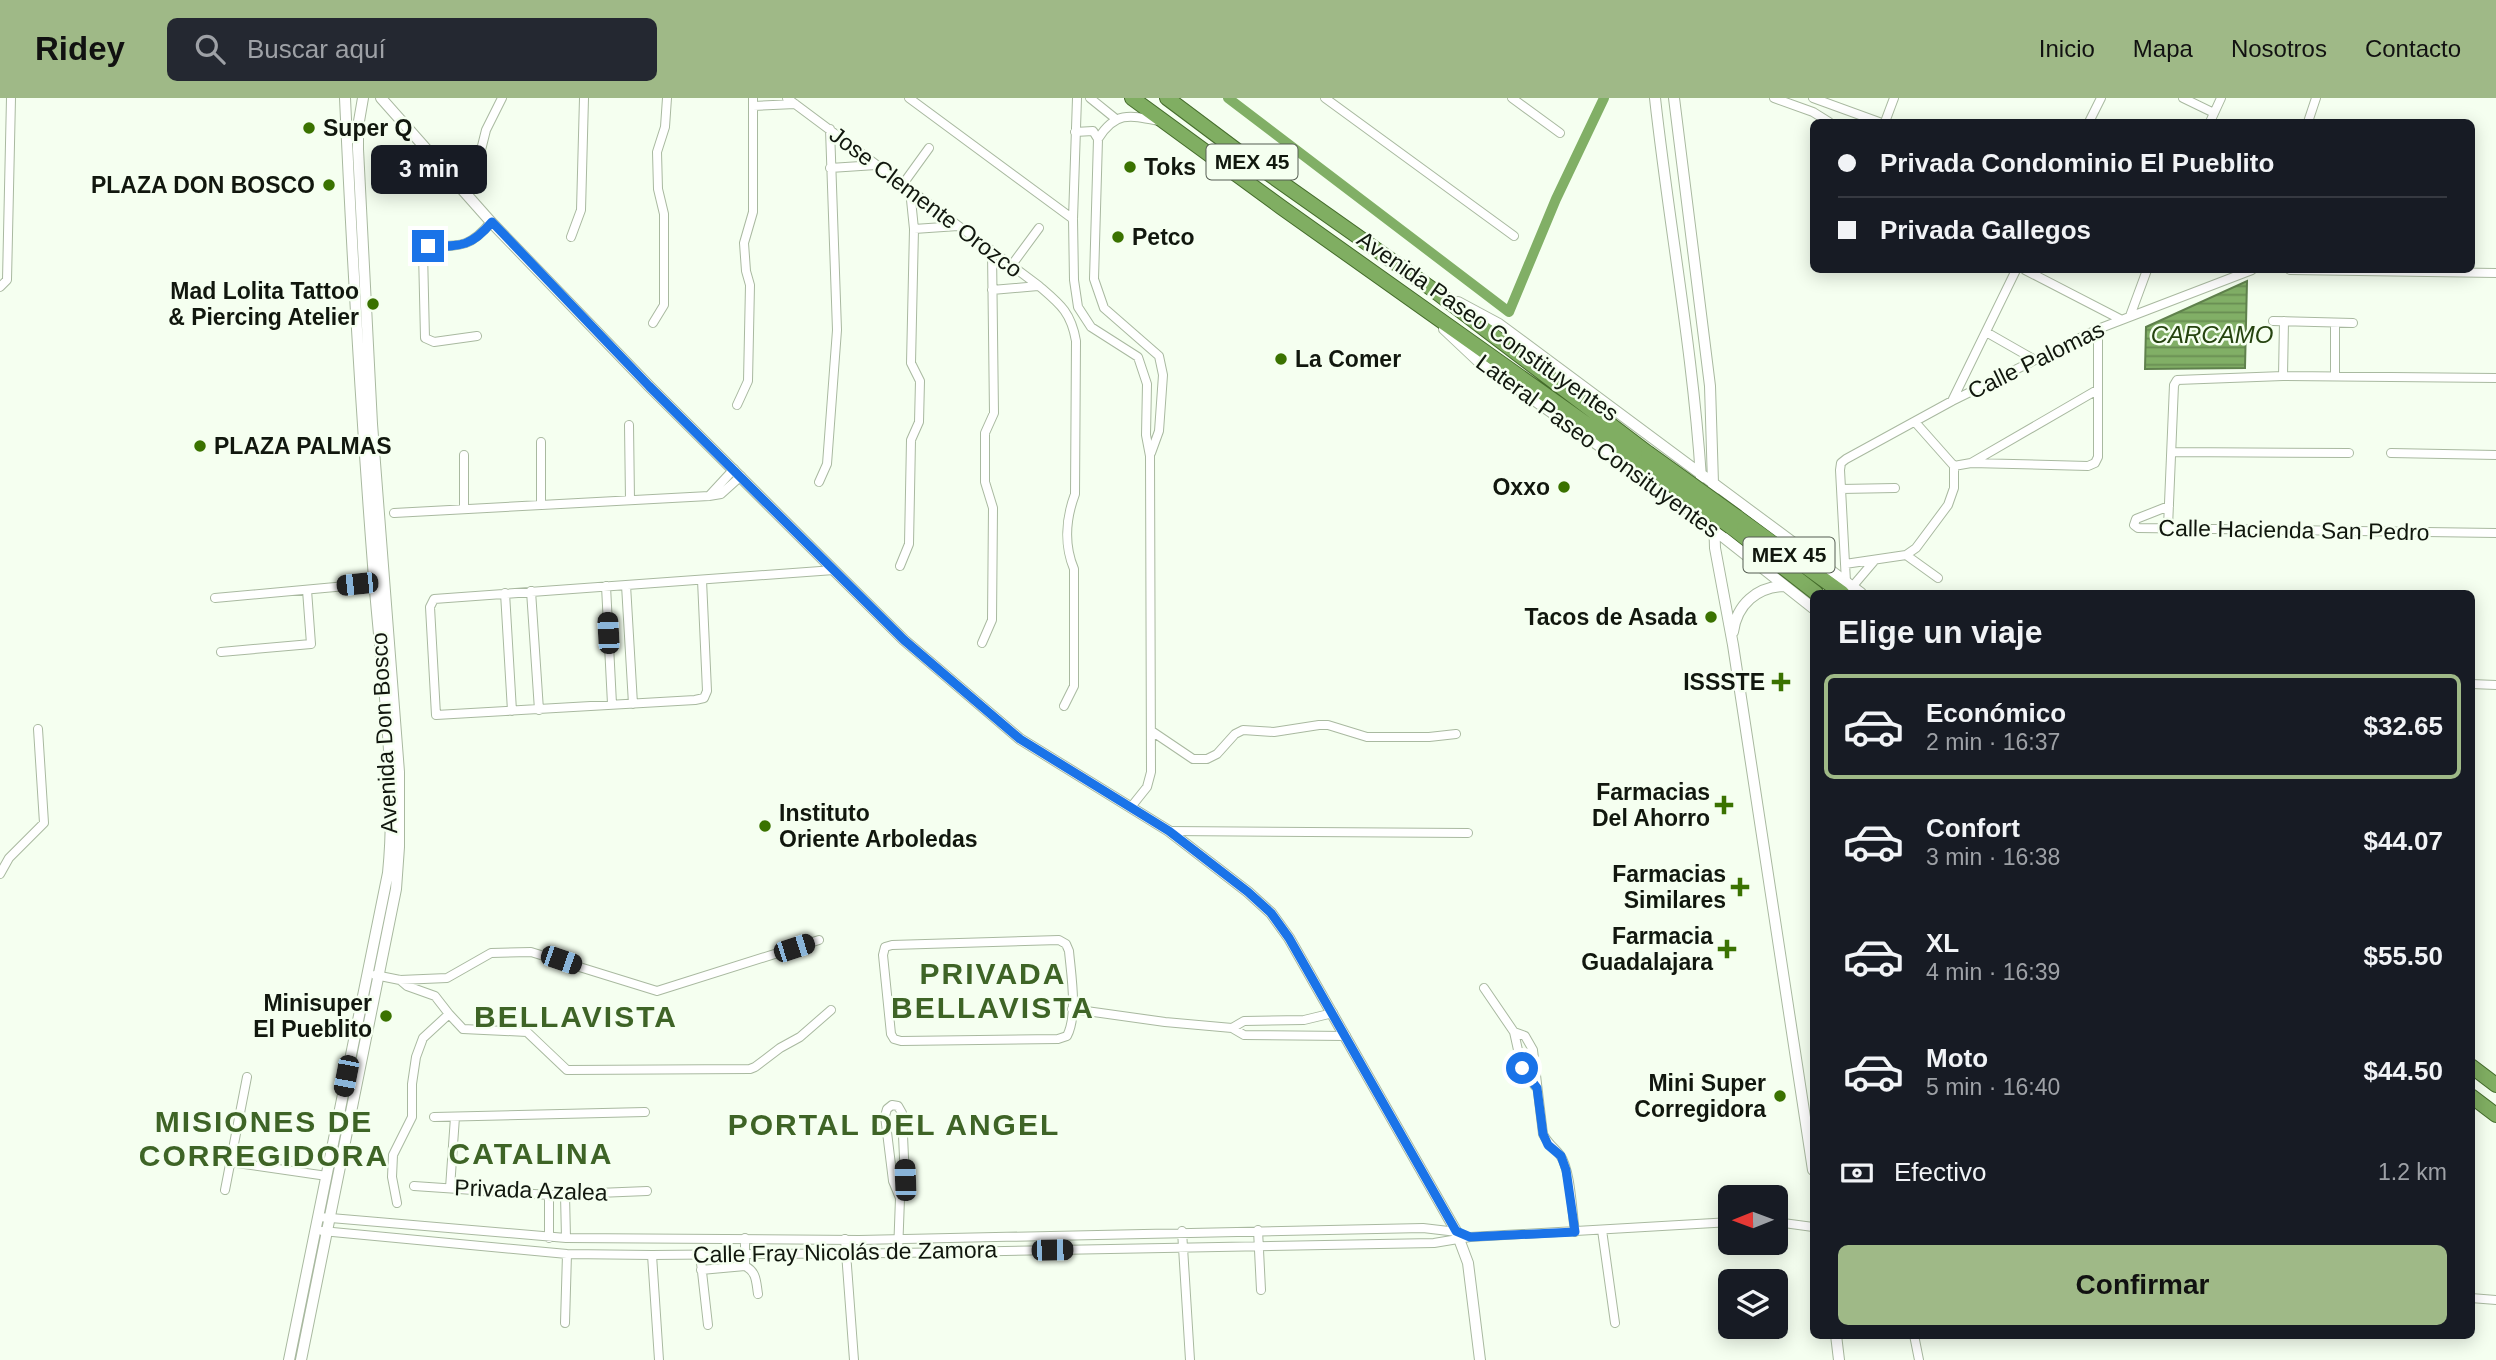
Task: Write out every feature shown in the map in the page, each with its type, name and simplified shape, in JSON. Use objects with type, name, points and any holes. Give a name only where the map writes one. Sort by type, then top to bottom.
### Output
[{"type":"highway","name":"Avenida Paseo Constituyentes","points":[[1132,98],[1731,527],[1812,590]]},
{"type":"highway","name":"Avenida Paseo Constituyentes","points":[[1167,98],[1183,103],[1338,224],[1432,289],[1648,453],[1850,589]]},
{"type":"highway","points":[[2475,1069],[2496,1085]]},
{"type":"highway","points":[[2475,1099],[2496,1115]]},
{"type":"street","points":[[0,288],[7,280],[11,98]]},
{"type":"street","name":"Avenida Don Bosco","points":[[289,1360],[324,1218],[344,1155],[396,889],[399,847],[392,749],[374,586],[362,425],[345,98]]},
{"type":"street","points":[[365,98],[382,99],[492,222],[649,386],[904,640],[1020,739],[1169,831],[1271,913],[1289,938],[1461,1236],[1468,1263],[1480,1360]]},
{"type":"street","name":"Avenida Don Bosco","points":[[365,98],[358,137],[392,749]]},
{"type":"street","points":[[481,150],[486,130],[502,98]]},
{"type":"street","points":[[571,237],[581,210],[584,98]]},
{"type":"street","points":[[653,323],[664,305],[664,214],[658,189],[657,152],[665,127],[667,98]]},
{"type":"street","name":"Jose Clemente Orozco","points":[[788,98],[1039,286],[1063,307],[1073,322],[1076,341],[1075,494],[1068,513],[1068,554],[1074,569],[1074,686],[1064,706]]},
{"type":"street","points":[[909,98],[1073,219]]},
{"type":"street","points":[[1077,98],[1073,219],[1074,280],[1078,307],[1091,327],[1138,357],[1147,384],[1152,772],[1147,787],[1131,807]]},
{"type":"street","points":[[1090,98],[1116,118]]},
{"type":"street","points":[[1325,98],[1514,236]]},
{"type":"street","points":[[1512,98],[1560,133]]},
{"type":"street","points":[[1655,98],[1665,191],[1694,383],[1703,522],[1715,548]]},
{"type":"street","points":[[1674,98],[1710,386],[1715,548],[1732,638],[1810,1150]]},
{"type":"street","points":[[1774,98],[1801,102],[1824,119]]},
{"type":"street","points":[[1813,98],[1870,119]]},
{"type":"street","points":[[1886,119],[1894,98]]},
{"type":"street","points":[[2091,119],[2101,98]]},
{"type":"street","points":[[2183,98],[2214,113]]},
{"type":"street","points":[[2211,119],[2221,98]]},
{"type":"street","points":[[2309,119],[2316,98]]},
{"type":"street","points":[[737,405],[748,381],[750,285],[744,243],[753,212],[753,102],[795,104]]},
{"type":"street","points":[[1150,456],[1159,431],[1163,375],[1159,356],[1104,308],[1094,279],[1098,139],[1105,127],[1116,118],[1138,117],[1165,122]]},
{"type":"street","points":[[818,482],[827,464],[837,340],[830,129]]},
{"type":"street","points":[[1075,132],[1093,131],[1098,139]]},
{"type":"street","points":[[900,566],[909,544],[912,440],[919,422],[920,381],[911,363],[914,229],[907,187],[929,148]]},
{"type":"street","points":[[830,168],[876,165]]},
{"type":"street","points":[[477,336],[434,342],[425,338],[423,251],[428,246],[464,246],[479,237],[492,222]]},
{"type":"street","points":[[914,229],[958,226]]},
{"type":"street","points":[[1012,266],[1039,228]]},
{"type":"street","points":[[982,643],[992,620],[993,509],[985,482],[985,433],[994,413],[992,252]]},
{"type":"street","points":[[1952,401],[2016,273]]},
{"type":"street","points":[[2031,273],[2120,319]]},
{"type":"street","points":[[2130,316],[2146,273]]},
{"type":"street","name":"Calle Palomas","points":[[1842,489],[1840,470],[1846,459],[1952,401],[2120,319],[2244,273]]},
{"type":"street","points":[[2475,273],[2496,273]]},
{"type":"street","points":[[992,290],[1039,286]]},
{"type":"street","name":"Lateral Paseo Consituyentes","points":[[1432,289],[1499,324],[1714,483],[1850,589]]},
{"type":"street","name":"Lateral Paseo Consituyentes","points":[[1420,306],[1478,361],[1675,499],[1810,606]]},
{"type":"street","points":[[2273,321],[2353,323]]},
{"type":"street","points":[[2283,376],[2284,321]]},
{"type":"street","points":[[2335,323],[2335,376]]},
{"type":"street","points":[[1954,466],[1971,463],[2088,466],[2095,463],[2098,457],[2098,329]]},
{"type":"street","points":[[1986,332],[2035,360]]},
{"type":"street","points":[[2168,527],[2174,386],[2177,380],[2283,376],[2496,378]]},
{"type":"street","points":[[1694,383],[1703,387],[1710,386]]},
{"type":"street","points":[[1971,463],[2097,390]]},
{"type":"street","points":[[1844,564],[1906,555],[1916,548],[1948,505],[1954,488],[1954,466],[1915,422]]},
{"type":"street","points":[[629,425],[630,500]]},
{"type":"street","points":[[541,442],[541,505]]},
{"type":"street","points":[[1646,478],[1660,471],[1660,444]]},
{"type":"street","points":[[2172,452],[2349,453]]},
{"type":"street","points":[[2391,453],[2496,455]]},
{"type":"street","points":[[464,455],[464,509]]},
{"type":"street","points":[[1675,499],[1672,476],[1682,460]]},
{"type":"street","points":[[394,513],[709,496],[737,472]]},
{"type":"street","points":[[1850,589],[1844,564],[1842,489],[1895,488]]},
{"type":"street","name":"Calle Hacienda San Pedro","points":[[2169,506],[2136,519],[2134,525],[2138,528],[2496,533]]},
{"type":"street","points":[[1906,555],[1938,578]]},
{"type":"street","points":[[1850,589],[1875,559]]},
{"type":"street","points":[[702,579],[707,691],[705,698],[436,715],[430,602],[434,599],[505,593],[531,592],[702,579],[834,570]]},
{"type":"street","points":[[215,598],[357,584],[374,586]]},
{"type":"street","points":[[626,585],[633,704]]},
{"type":"street","points":[[606,586],[612,704]]},
{"type":"street","points":[[1732,638],[1735,619],[1749,599],[1769,588],[1784,586]]},
{"type":"street","points":[[221,652],[311,644],[307,590]]},
{"type":"street","points":[[531,592],[539,709]]},
{"type":"street","points":[[505,593],[512,711]]},
{"type":"street","points":[[2475,684],[2496,685]]},
{"type":"street","points":[[1153,732],[1193,759],[1208,759],[1217,754],[1235,734],[1243,730],[1274,732],[1328,725],[1367,737],[1456,734]]},
{"type":"street","points":[[1,874],[9,858],[44,823],[38,729]]},
{"type":"street","name":"Avenida Don Bosco","points":[[324,1218],[327,1176],[388,873],[394,772]]},
{"type":"street","points":[[1169,831],[1468,833]]},
{"type":"street","points":[[366,973],[400,980],[447,978],[491,953],[531,952],[657,991],[819,940]]},
{"type":"street","points":[[1059,940],[1066,944],[1069,951],[1072,1009],[1070,1030],[1067,1036],[1058,1039],[894,1039],[891,1034],[884,968],[885,947],[892,944],[1059,940]]},
{"type":"street","points":[[400,980],[407,986],[436,996],[463,1029],[527,1032],[567,1070],[755,1068],[780,1048],[800,1037],[831,1010]]},
{"type":"street","points":[[1485,988],[1514,1032],[1522,1068],[1537,1088]]},
{"type":"street","points":[[1072,1009],[1232,1028],[1244,1035],[1346,1036]]},
{"type":"street","points":[[1232,1028],[1244,1021],[1308,1020],[1333,1013]]},
{"type":"street","points":[[397,1203],[392,1177],[393,1155],[412,1117],[412,1084],[416,1057],[423,1038],[449,1014]]},
{"type":"street","points":[[1514,1032],[1525,1036],[1533,1050],[1543,1134],[1548,1145],[1561,1156],[1566,1170],[1575,1232]]},
{"type":"street","points":[[225,1190],[247,1077]]},
{"type":"street","points":[[898,1253],[900,1198],[905,1180],[902,1113],[898,1107],[892,1105],[887,1108],[885,1116],[893,1181],[900,1198]]},
{"type":"street","points":[[434,1117],[645,1112]]},
{"type":"street","points":[[450,1188],[455,1117]]},
{"type":"street","points":[[230,1162],[327,1176]]},
{"type":"street","name":"Privada Azalea","points":[[414,1186],[549,1195],[648,1191]]},
{"type":"street","points":[[549,1195],[549,1238]]},
{"type":"street","points":[[565,1195],[566,1238]]},
{"type":"street","name":"Calle Fray Nicolás de Zamora","points":[[324,1218],[549,1238],[898,1239],[1423,1228],[1461,1236]]},
{"type":"street","points":[[1461,1236],[1718,1223]]},
{"type":"street","points":[[1788,1224],[1810,1227]]},
{"type":"street","points":[[1258,1230],[1261,1290]]},
{"type":"street","points":[[1602,1230],[1615,1323]]},
{"type":"street","name":"Avenida Don Bosco","points":[[301,1360],[321,1231]]},
{"type":"street","name":"Calle Fray Nicolás de Zamora","points":[[321,1231],[567,1254],[652,1255],[1434,1243],[1461,1236]]},
{"type":"street","points":[[1181,1231],[1189,1360]]},
{"type":"street","points":[[586,1238],[587,1254]]},
{"type":"street","points":[[745,1238],[745,1266]]},
{"type":"street","points":[[845,1239],[854,1360]]},
{"type":"street","points":[[565,1323],[567,1254]]},
{"type":"street","points":[[700,1254],[708,1325]]},
{"type":"street","points":[[652,1255],[659,1360]]},
{"type":"street","points":[[701,1270],[745,1266],[751,1269],[755,1276],[758,1294]]},
{"type":"street","points":[[2475,1297],[2496,1300]]},
{"type":"street","points":[[1836,1339],[1839,1360]]},
{"type":"street","points":[[1915,1339],[1919,1360]]},
{"type":"water","name":"CARCAMO","points":[[2247,281],[2245,368],[2145,369],[2146,327]]},
{"type":"waterway","points":[[1228,98],[1509,312],[1556,199],[1604,98]]},
{"type":"place","name":"Super Q","points":[[309,128]]},
{"type":"place","name":"Toks","points":[[1130,167]]},
{"type":"place","name":"PLAZA DON BOSCO","points":[[329,185]]},
{"type":"place","name":"Petco","points":[[1118,237]]},
{"type":"place","name":"Mad Lolita Tattoo & Piercing Atelier","points":[[373,304]]},
{"type":"place","name":"La Comer","points":[[1281,359]]},
{"type":"place","name":"PLAZA PALMAS","points":[[200,446]]},
{"type":"place","name":"Oxxo","points":[[1564,487]]},
{"type":"place","name":"Tacos de Asada","points":[[1711,617]]},
{"type":"place","name":"ISSSTE","points":[[1781,682]]},
{"type":"place","name":"Farmacias Del Ahorro","points":[[1724,805]]},
{"type":"place","name":"Instituto Oriente Arboledas","points":[[765,826]]},
{"type":"place","name":"Farmacias Similares","points":[[1740,887]]},
{"type":"place","name":"Farmacia Guadalajara","points":[[1727,949]]},
{"type":"place","name":"Minisuper El Pueblito","points":[[386,1016]]},
{"type":"place","name":"Mini Super Corregidora","points":[[1780,1096]]},
{"type":"district","name":"PRIVADA BELLAVISTA","points":[[993,991]]},
{"type":"district","name":"BELLAVISTA","points":[[576,1017]]},
{"type":"district","name":"PORTAL DEL ANGEL","points":[[894,1125]]},
{"type":"district","name":"MISIONES DE CORREGIDORA","points":[[264,1139]]},
{"type":"district","name":"CATALINA","points":[[531,1154]]},
{"type":"route","points":[[428,246],[464,246],[479,237],[492,222],[649,386],[904,640],[1020,739],[1169,831],[1271,913],[1289,938],[1456,1231],[1470,1237],[1575,1232],[1566,1170],[1561,1156],[1548,1145],[1543,1134],[1537,1088],[1522,1068]]}]
